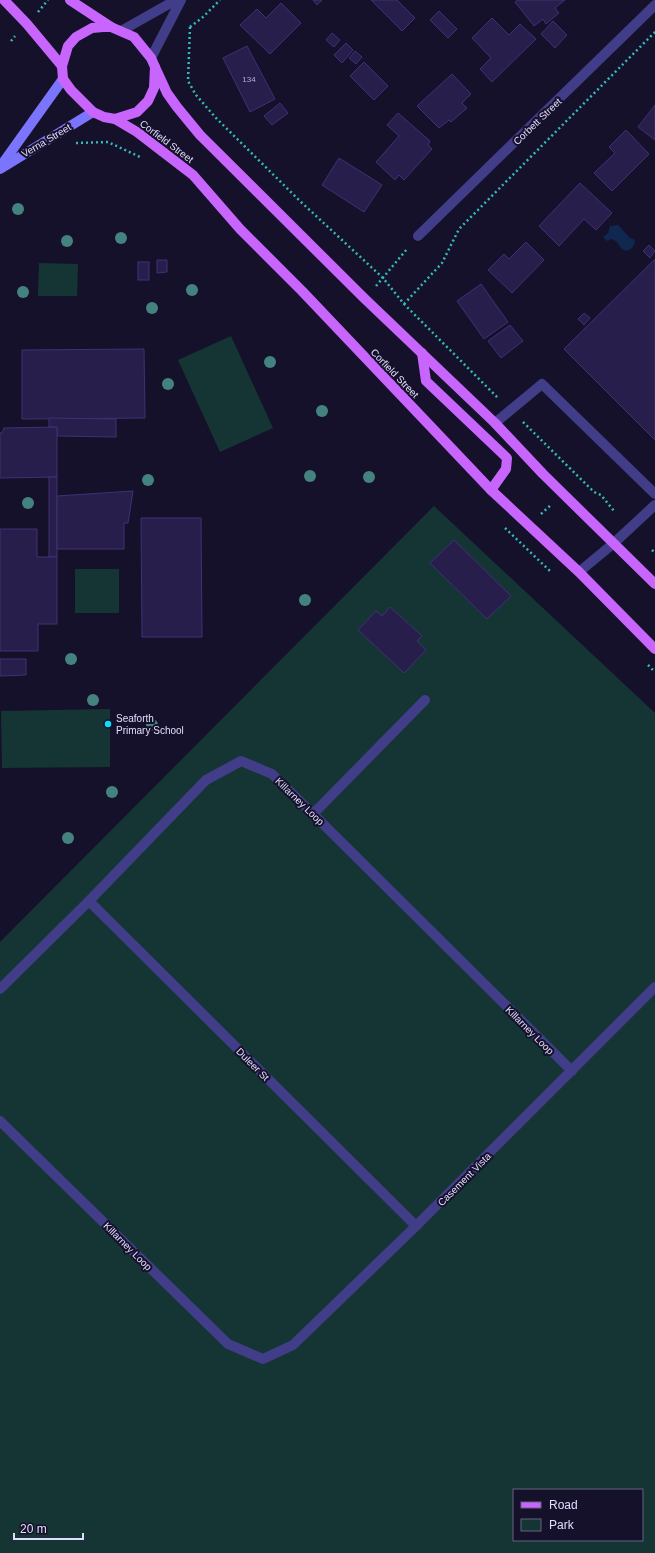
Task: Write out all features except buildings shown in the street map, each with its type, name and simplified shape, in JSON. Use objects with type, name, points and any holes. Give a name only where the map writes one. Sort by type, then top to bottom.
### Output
[{"type":"main road","points":[[4,0],[27,24],[62,66]]},
{"type":"main road","points":[[70,0],[116,29],[134,37],[153,63],[167,93],[200,135],[365,299],[495,423],[655,584]]},
{"type":"main road","points":[[116,29],[92,28],[76,37],[68,46],[62,66],[64,79],[71,90],[93,112],[115,119],[136,112],[148,101],[154,88],[153,63]]},
{"type":"main road","name":"Verna Street","points":[[0,168],[64,79]]},
{"type":"main road","name":"Verna Street","points":[[0,168],[93,112]]},
{"type":"main road","name":"Corfield Street","points":[[115,119],[137,132],[193,175],[240,229],[302,291],[335,328],[491,490],[579,572],[655,649]]},
{"type":"main road","points":[[422,353],[426,381],[507,458],[506,470],[491,490]]},
{"type":"street","points":[[116,29],[176,0]]},
{"type":"street","points":[[153,63],[181,0]]},
{"type":"street","name":"Corbett Street","points":[[418,236],[655,5]]},
{"type":"street","points":[[495,423],[542,384],[655,494]]},
{"type":"street","points":[[579,572],[614,543],[655,505]]},
{"type":"street","points":[[314,814],[425,700]]},
{"type":"street","name":"Killarney Loop","points":[[0,989],[89,901],[206,780],[241,761],[272,774],[572,1071]]},
{"type":"street","name":"Duleer St","points":[[89,901],[416,1226]]},
{"type":"street","name":"Casement Vista","points":[[263,1359],[293,1345],[416,1226],[655,987]]},
{"type":"street","name":"Killarney Loop","points":[[0,1121],[228,1344],[263,1359]]},
{"type":"path","points":[[220,0],[203,17],[190,27],[188,81],[196,95],[301,202],[383,278],[404,304],[501,400]]},
{"type":"path","points":[[404,304],[442,264],[459,229],[655,32]]},
{"type":"path","points":[[211,120],[215,116]]},
{"type":"path","points":[[73,141],[76,143],[108,142],[141,158]]},
{"type":"path","points":[[519,418],[580,479],[594,492],[601,495],[614,511]]},
{"type":"path","points":[[513,537],[529,525],[580,479]]},
{"type":"path","points":[[652,550],[655,553]]},
{"type":"green space","points":[[39,263],[78,264],[77,296],[38,296]]},
{"type":"green space","points":[[231,336],[273,428],[220,452],[178,360]]},
{"type":"green space","points":[[434,506],[655,713],[655,1553],[0,1553],[0,942]]},
{"type":"green space","points":[[75,569],[119,569],[119,613],[75,613]]},
{"type":"green space","points":[[110,709],[110,767],[2,768],[1,711]]},
{"type":"water","points":[[618,225],[630,238],[635,240],[632,247],[626,251],[622,249],[616,241],[611,239],[607,241],[603,237],[608,233],[610,226]]},
{"type":"place","name":"Seaforth Primary School","points":[[108,724]]}]
